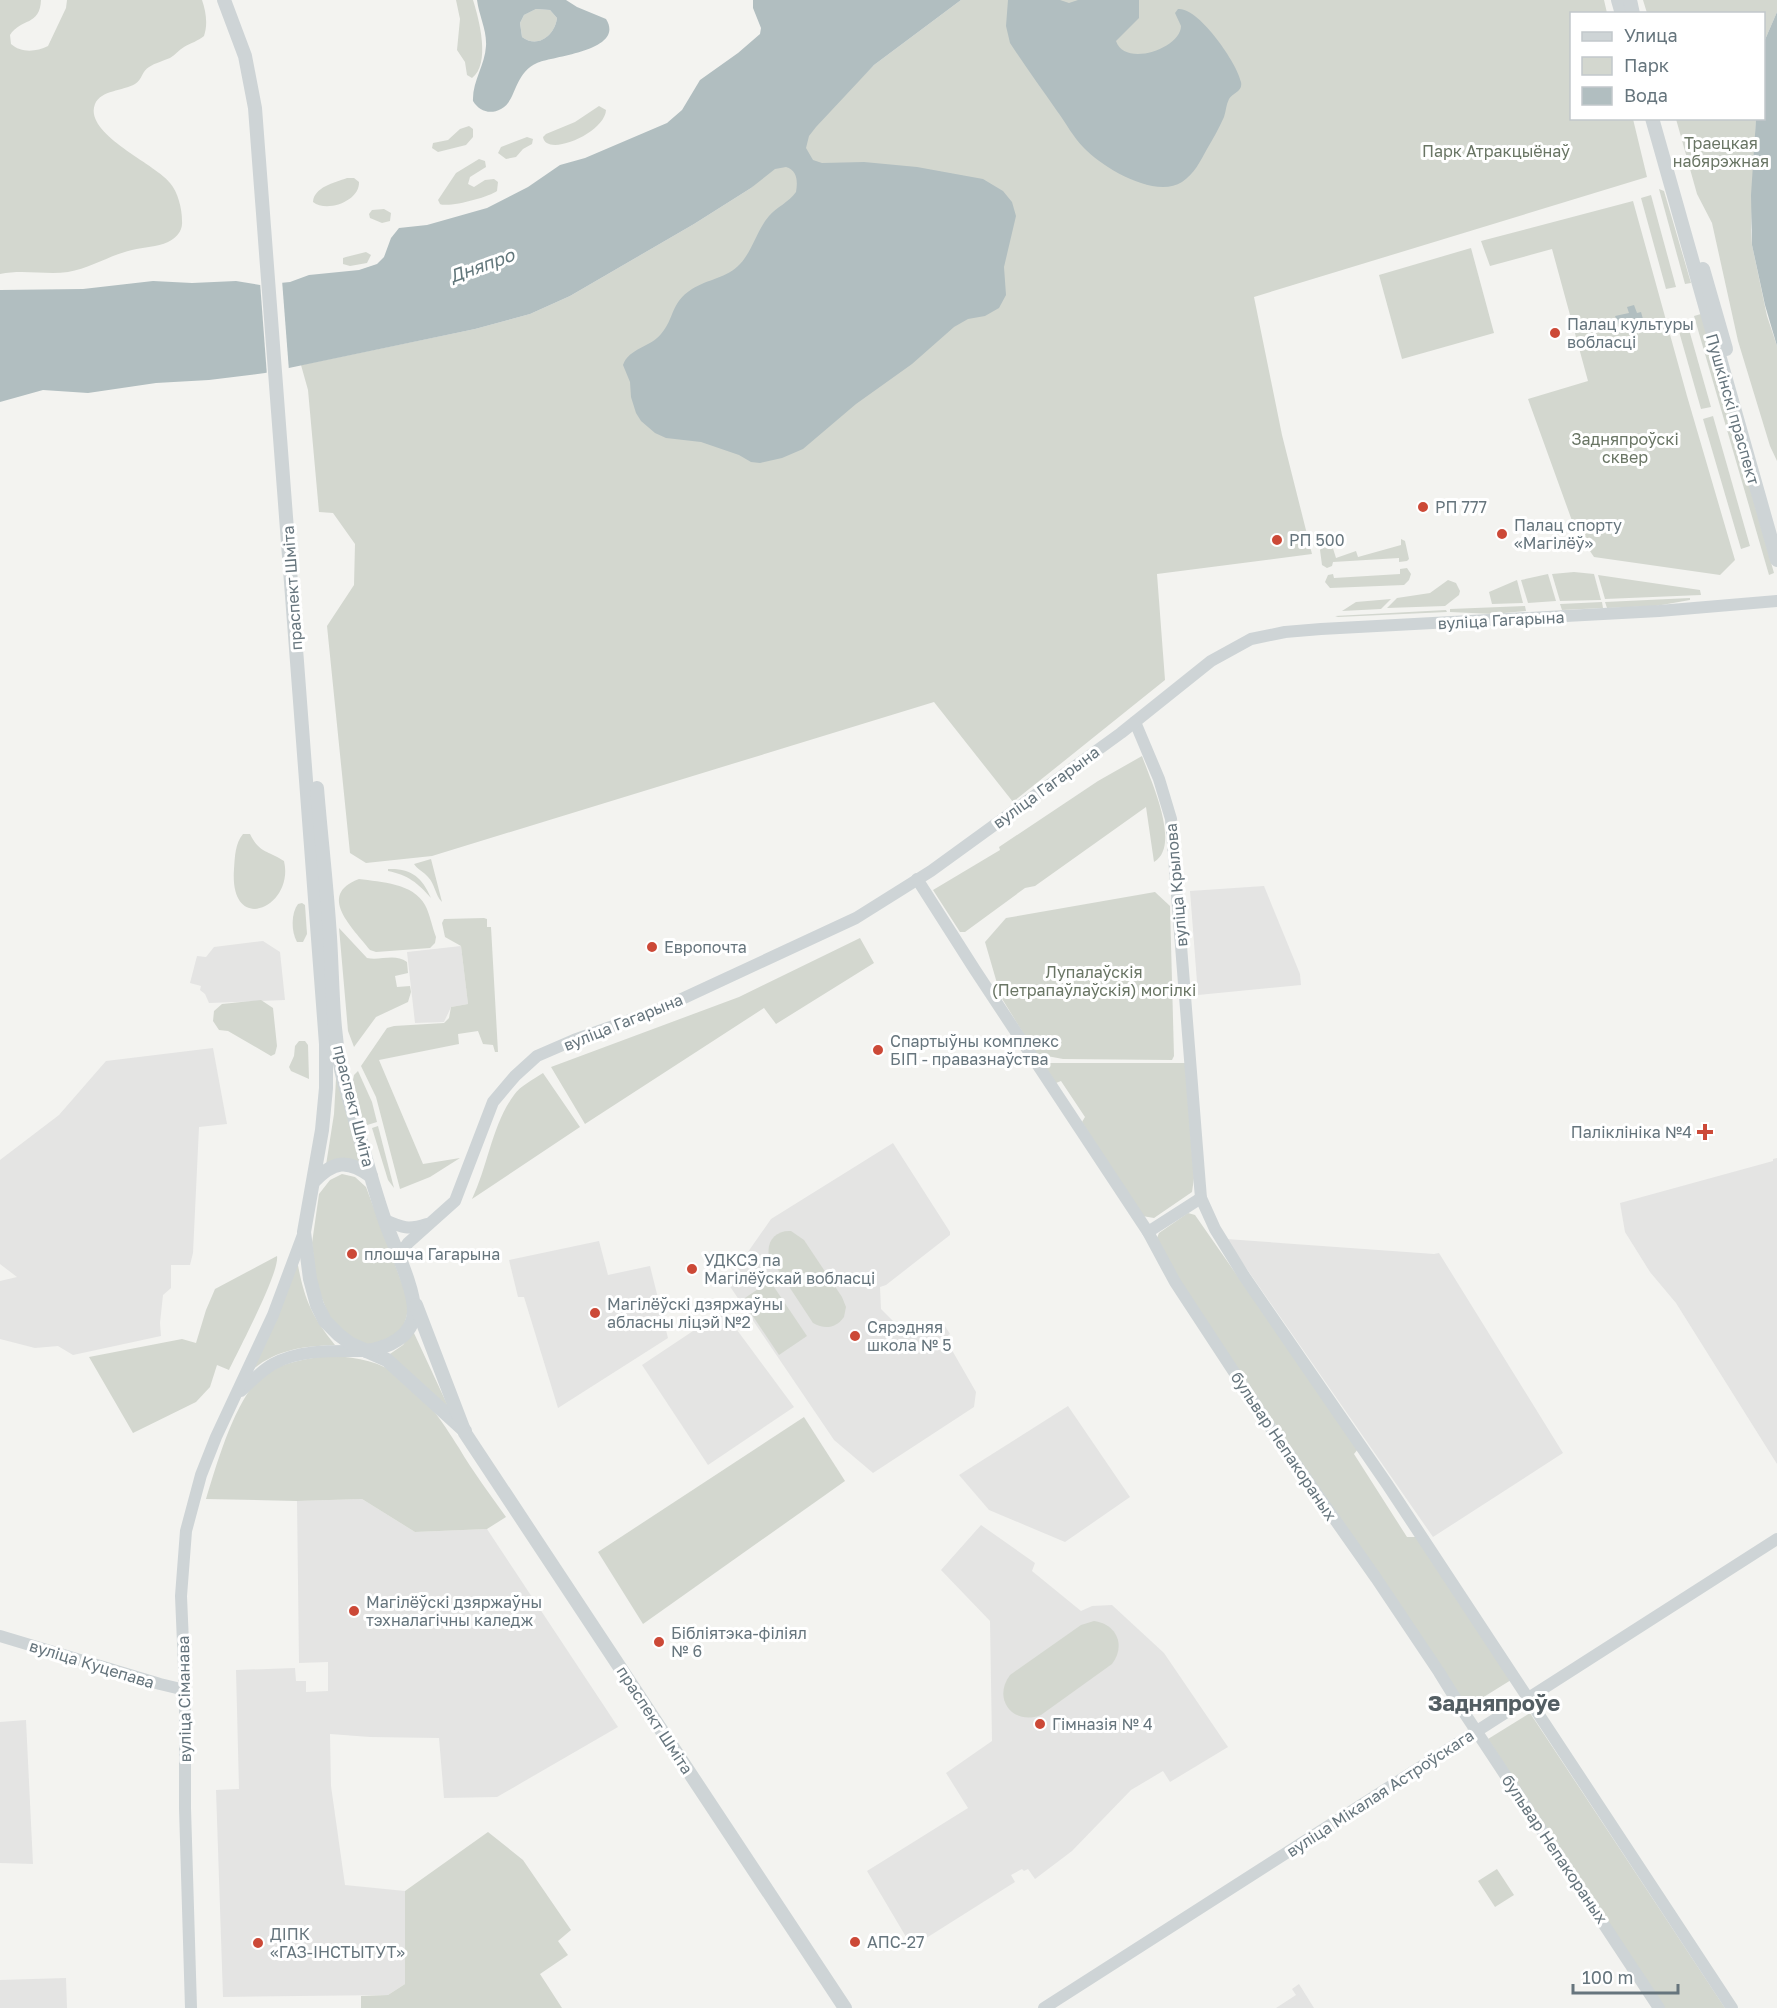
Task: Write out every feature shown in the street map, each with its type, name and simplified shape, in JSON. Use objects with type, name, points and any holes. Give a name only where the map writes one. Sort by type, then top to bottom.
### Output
[{"type":"main road","name":"праспект Шміта","points":[[224,0],[236,18]]},
{"type":"main road","name":"праспект Шміта","points":[[233,0],[236,18],[261,99],[326,1044],[326,1088],[314,1181],[304,1232],[310,1280],[317,1305],[325,1320],[339,1335],[351,1344],[387,1360],[465,1431]]},
{"type":"main road","name":"Пушкінскі праспект","points":[[1653,120],[1777,560]]},
{"type":"main road","name":"Пушкінскі праспект","points":[[1662,120],[1777,530]]},
{"type":"main road","name":"праспект Шміта","points":[[292,525],[329,914],[336,1030],[344,1080],[371,1176],[413,1298],[465,1431],[845,2008]]},
{"type":"main road","name":"вуліца Гагарына","points":[[398,1257],[408,1243],[456,1201],[494,1102],[502,1089],[537,1056],[574,1040],[658,1010],[856,918],[917,879],[1135,722],[1212,661],[1251,639],[1285,632],[1331,628],[1647,612],[1777,601]]},
{"type":"main road","name":"вуліца Крылова","points":[[1135,722],[1159,779],[1171,819],[1202,1198],[1215,1229],[1244,1276],[1388,1484],[1528,1698]]},
{"type":"main road","name":"бульвар Непакораных","points":[[917,879],[1148,1232],[1175,1282],[1274,1433],[1439,1672],[1659,2008]]},
{"type":"main road","points":[[314,1181],[326,1169],[334,1165],[346,1164],[360,1168],[371,1176]]},
{"type":"main road","points":[[1148,1232],[1202,1198]]},
{"type":"main road","points":[[385,1220],[412,1229],[431,1223]]},
{"type":"main road","name":"вуліца Сіманава","points":[[191,2008],[181,1596],[186,1531],[201,1475],[273,1315],[304,1232]]},
{"type":"main road","points":[[366,1351],[388,1345],[405,1333],[414,1313],[413,1298]]},
{"type":"main road","name":"вуліца Сіманава","points":[[234,1399],[253,1379],[273,1364],[306,1354],[366,1351]]},
{"type":"main road","name":"вуліца Мікалая Астроўскага","points":[[1044,2008],[1777,1539]]},
{"type":"main road","name":"вуліца Куцепава","points":[[0,1636],[160,1684],[185,1689]]},
{"type":"main road","points":[[1528,1698],[1732,2008]]},
{"type":"shaded area","points":[[1264,886],[1300,974],[1301,985],[1198,995],[1190,891]]},
{"type":"shaded area","points":[[263,941],[280,952],[285,1000],[209,1003],[205,994],[200,990],[201,986],[190,983],[197,956],[206,957],[214,947]]},
{"type":"shaded area","points":[[461,946],[468,1004],[451,1007],[444,1022],[415,1023],[407,952]]},
{"type":"shaded area","points":[[213,1048],[227,1124],[199,1127],[193,1253],[190,1265],[171,1265],[171,1288],[163,1295],[161,1336],[73,1355],[58,1346],[35,1348],[0,1339],[0,1281],[17,1277],[0,1264],[0,1160],[59,1115],[106,1061]]},
{"type":"shaded area","name":"Сярэдняя школа № 5","points":[[893,1143],[950,1235],[886,1285],[880,1287],[881,1309],[907,1335],[935,1322],[939,1329],[945,1326],[950,1334],[945,1338],[976,1392],[974,1407],[873,1473],[834,1440],[727,1282],[771,1219]]},
{"type":"shaded area","points":[[1777,1158],[1777,1464],[1676,1303],[1650,1272],[1625,1232],[1620,1203]]},
{"type":"shaded area","points":[[1226,1239],[1439,1253],[1563,1453],[1433,1537]]},
{"type":"shaded area","name":"Магілёўскі дзяржаўны абласны ліцэй №2","points":[[599,1241],[608,1275],[650,1266],[668,1338],[558,1408],[524,1297],[518,1297],[509,1260]]},
{"type":"shaded area","points":[[723,1311],[794,1407],[708,1465],[642,1365]]},
{"type":"shaded area","points":[[1068,1406],[1130,1497],[1065,1542],[989,1510],[959,1475]]},
{"type":"shaded area","points":[[362,1499],[415,1532],[487,1529],[618,1727],[497,1797],[444,1798],[439,1738],[330,1734],[331,1786],[345,1885],[405,1891],[405,1984],[388,1995],[223,1997],[216,1790],[239,1789],[236,1670],[295,1668],[296,1681],[306,1681],[306,1692],[328,1691],[328,1662],[299,1663],[297,1501]]},
{"type":"shaded area","points":[[981,1525],[1035,1563],[1032,1571],[1081,1611],[1092,1606],[1112,1605],[1164,1653],[1228,1747],[1170,1782],[1163,1771],[1131,1790],[1072,1851],[1035,1879],[1028,1869],[1024,1871],[1022,1869],[1011,1875],[1015,1882],[912,1947],[867,1871],[968,1808],[946,1773],[992,1741],[990,1621],[941,1570]]},
{"type":"shaded area","points":[[26,1720],[33,1864],[0,1863],[0,1722]]},
{"type":"shaded area","points":[[66,1978],[67,2008],[0,2008],[0,1980]]},
{"type":"shaded area","points":[[1299,1984],[1314,2008],[1276,2008],[1296,1995],[1292,1989]]},
{"type":"green space","points":[[0,0],[41,0],[40,8],[34,18],[19,26],[10,35],[11,44],[29,51],[48,46],[66,8],[67,0],[202,0],[206,18],[204,36],[170,58],[149,67],[135,84],[107,93],[95,104],[94,115],[110,137],[162,175],[173,187],[179,201],[182,221],[180,231],[174,238],[164,244],[124,252],[85,268],[68,272],[0,274]]},
{"type":"green space","points":[[456,0],[473,0],[478,18],[482,41],[481,63],[472,78],[467,75],[465,62],[457,50],[460,19]]},
{"type":"green space","name":"Парк Атракцыёнаў","points":[[961,0],[1604,0],[1607,12],[1570,12],[1570,120],[1633,120],[1647,177],[1254,297],[1282,435],[1312,554],[1157,574],[1165,680],[1013,802],[934,702],[432,856],[366,863],[350,853],[327,626],[354,585],[355,544],[333,513],[319,512],[308,390],[301,365],[475,329],[530,314],[570,296],[751,188],[874,65]]},
{"type":"green space","points":[[1643,0],[1777,0],[1777,12],[1765,40],[1765,12],[1647,12]]},
{"type":"green space","points":[[536,9],[550,10],[557,18],[553,30],[540,41],[522,37],[520,23],[524,15]]},
{"type":"green space","points":[[599,106],[606,110],[603,119],[586,134],[564,144],[554,145],[547,143],[543,137],[575,122]]},
{"type":"green space","name":"Траецкая набярэжная","points":[[1676,120],[1756,120],[1751,230],[1767,316],[1777,346],[1777,461],[1770,446],[1738,341],[1712,223],[1697,194]]},
{"type":"green space","points":[[469,126],[473,129],[473,137],[466,145],[438,152],[432,148],[433,143],[448,140],[460,129]]},
{"type":"green space","points":[[527,137],[533,139],[532,144],[516,157],[506,159],[498,153],[501,147]]},
{"type":"green space","points":[[479,159],[485,161],[486,167],[470,177],[468,184],[474,187],[485,180],[494,179],[498,182],[497,191],[469,201],[440,204],[438,200],[456,173]]},
{"type":"green space","points":[[347,178],[354,178],[359,182],[358,189],[349,200],[334,206],[319,205],[313,202],[321,189]]},
{"type":"green space","points":[[1659,189],[1664,191],[1691,283],[1685,284]]},
{"type":"green space","points":[[1651,195],[1676,287],[1666,289],[1641,198]]},
{"type":"green space","name":"Задняпроўскі сквер","points":[[1633,201],[1735,560],[1720,575],[1594,557],[1575,529],[1528,399],[1588,381],[1552,249],[1490,266],[1481,241]]},
{"type":"green space","points":[[384,209],[391,213],[390,221],[382,223],[370,218],[369,214],[372,210]]},
{"type":"green space","points":[[1471,248],[1494,333],[1402,359],[1379,275]]},
{"type":"green space","points":[[366,252],[371,255],[367,263],[350,266],[343,264],[343,258]]},
{"type":"green space","points":[[1701,314],[1774,573],[1769,575],[1694,316]]},
{"type":"green space","points":[[1686,319],[1711,407],[1701,409],[1676,321]]},
{"type":"green space","points":[[1713,416],[1750,546],[1741,549],[1703,419]]},
{"type":"green space","points":[[1401,539],[1405,541],[1409,559],[1407,561],[1399,562],[1399,558],[1333,562],[1332,566],[1327,568],[1322,565],[1320,550],[1331,542],[1336,558],[1356,551],[1358,557],[1401,545]]},
{"type":"green space","points":[[1407,568],[1411,574],[1404,585],[1330,588],[1325,582],[1328,575],[1333,574],[1334,578],[1400,574],[1400,569]]},
{"type":"green space","points":[[1574,572],[1594,574],[1601,600],[1560,601],[1552,574]]},
{"type":"green space","points":[[1548,574],[1556,601],[1528,603],[1521,580]]},
{"type":"green space","points":[[1598,575],[1700,590],[1701,595],[1605,599]]},
{"type":"green space","points":[[1448,580],[1456,583],[1460,591],[1459,595],[1445,606],[1387,608],[1397,598],[1430,593]]},
{"type":"green space","points":[[1517,580],[1523,603],[1492,604],[1489,592]]},
{"type":"green space","points":[[1690,598],[1690,600],[1656,606],[1607,608],[1605,602]]},
{"type":"green space","points":[[1391,599],[1381,609],[1342,611],[1356,602]]},
{"type":"green space","points":[[1602,602],[1603,608],[1562,610],[1560,604]]},
{"type":"green space","points":[[1525,606],[1526,611],[1493,614],[1450,612],[1450,609]]},
{"type":"green space","points":[[1446,610],[1447,612],[1335,616]]},
{"type":"green space","points":[[1142,756],[1157,795],[1165,827],[1162,854],[1154,862],[1146,807],[1035,886],[1025,888],[965,932],[960,932],[933,890],[1000,850],[999,847],[1098,781]]},
{"type":"green space","points":[[243,834],[250,834],[257,845],[284,861],[285,877],[280,891],[272,902],[261,908],[251,908],[241,903],[235,890],[235,855],[238,842]]},
{"type":"green space","points":[[431,859],[442,902],[430,880],[414,864]]},
{"type":"green space","points":[[388,869],[403,870],[415,875],[424,884],[431,898],[412,880],[388,871]]},
{"type":"green space","points":[[359,879],[396,885],[413,892],[425,905],[436,937],[435,943],[430,948],[376,952],[370,950],[348,922],[339,903],[340,894],[346,886]]},
{"type":"green space","name":"Лупалаўскія (Петрапаўлаўскія) могілкі","points":[[1155,892],[1170,906],[1174,1056],[1172,1060],[1063,1059],[1036,1054],[1001,997],[985,942],[1006,918]]},
{"type":"green space","points":[[298,904],[305,905],[307,934],[303,942],[297,942],[293,917]]},
{"type":"green space","points":[[444,919],[487,919],[487,927],[491,927],[498,1052],[495,1052],[493,1045],[483,1044],[478,1031],[458,1034],[459,1044],[379,1060],[423,1164],[460,1158],[430,1177],[400,1189],[376,1097],[361,1066],[387,1028],[444,1023],[449,1018],[451,1007],[468,1004],[461,946],[445,937],[442,923]]},
{"type":"green space","points":[[339,928],[367,958],[398,958],[407,962],[408,973],[395,976],[397,987],[410,986],[411,992],[408,1002],[376,1017],[354,1047],[348,1031]]},
{"type":"green space","points":[[860,938],[874,963],[776,1024],[764,1008],[585,1124],[551,1067],[739,997]]},
{"type":"green space","points":[[261,1000],[273,1008],[277,1046],[275,1054],[271,1056],[228,1031],[219,1030],[213,1021],[214,1011],[222,1004]]},
{"type":"green space","points":[[299,1041],[305,1041],[308,1045],[309,1079],[291,1071],[289,1067],[295,1046]]},
{"type":"green space","points":[[1043,1063],[1185,1063],[1194,1178],[1192,1192],[1154,1218],[1142,1216],[1082,1122],[1085,1117],[1061,1081],[1056,1083]]},
{"type":"green space","points":[[358,1071],[372,1102],[377,1122],[364,1126],[353,1080]]},
{"type":"green space","points":[[543,1073],[580,1127],[472,1199],[500,1119],[514,1095]]},
{"type":"green space","points":[[339,1076],[361,1163],[326,1165],[334,1114],[336,1079]]},
{"type":"green space","points":[[378,1126],[394,1188],[388,1180],[372,1128]]},
{"type":"green space","name":"плошча Гагарына","points":[[342,1174],[355,1177],[366,1187],[409,1302],[403,1327],[399,1332],[372,1346],[344,1335],[329,1316],[317,1286],[312,1243],[319,1194],[330,1180]]},
{"type":"green space","points":[[1188,1213],[1195,1215],[1358,1449],[1354,1454],[1407,1537],[1417,1537],[1511,1680],[1466,1708],[1157,1248],[1159,1233]]},
{"type":"green space","points":[[791,1231],[804,1240],[842,1297],[846,1307],[844,1317],[834,1326],[822,1327],[813,1323],[769,1256],[769,1246],[773,1238],[781,1232]]},
{"type":"green space","points":[[277,1256],[266,1294],[229,1370],[217,1365],[210,1387],[196,1402],[133,1433],[89,1357],[182,1339],[196,1343],[215,1289]]},
{"type":"green space","points":[[297,1260],[309,1305],[335,1345],[279,1354],[250,1372]]},
{"type":"green space","points":[[770,1281],[807,1336],[779,1355],[742,1300]]},
{"type":"green space","points":[[413,1331],[453,1417],[387,1356],[403,1345]]},
{"type":"green space","points":[[330,1356],[356,1358],[381,1365],[415,1389],[439,1417],[506,1517],[487,1529],[415,1532],[362,1499],[297,1501],[206,1499],[228,1432],[254,1385],[264,1375],[279,1367],[304,1359]]},
{"type":"green space","points":[[804,1417],[845,1481],[643,1624],[598,1552]]},
{"type":"green space","points":[[1094,1621],[1108,1626],[1117,1637],[1118,1650],[1112,1664],[1041,1715],[1022,1717],[1014,1714],[1008,1708],[1003,1693],[1010,1675],[1081,1625]]},
{"type":"green space","points":[[1530,1713],[1725,2008],[1664,2008],[1488,1739]]},
{"type":"green space","points":[[488,1832],[523,1860],[571,1930],[558,1941],[568,1955],[540,1974],[562,2008],[361,2008],[361,1996],[388,1995],[405,1984],[405,1891]]},
{"type":"green space","points":[[1497,1869],[1514,1895],[1495,1907],[1478,1881]]},
{"type":"water","points":[[477,0],[566,0],[606,19],[609,30],[606,38],[597,45],[537,63],[529,68],[519,80],[506,105],[497,111],[489,112],[482,110],[473,101],[474,87],[486,46]],"holes":[[[536,9],[550,10],[557,18],[549,35],[540,41],[522,37],[520,23],[524,15]]]},
{"type":"water","name":"Дняпро","points":[[753,0],[961,0],[874,65],[816,127],[809,136],[806,148],[813,160],[822,163],[864,162],[917,167],[983,179],[1003,191],[1012,202],[1016,216],[1004,267],[1006,295],[999,308],[985,316],[968,319],[954,327],[912,364],[856,404],[803,449],[782,458],[760,463],[751,462],[739,455],[701,442],[666,438],[655,433],[641,421],[636,413],[631,397],[630,382],[623,365],[630,355],[661,334],[676,305],[685,294],[735,269],[740,264],[769,216],[796,192],[796,176],[790,168],[786,167],[775,169],[751,188],[694,224],[570,296],[530,314],[475,329],[265,373],[209,380],[156,383],[88,393],[43,390],[0,402],[0,290],[83,289],[153,281],[192,283],[236,281],[260,285],[290,282],[309,275],[359,270],[377,264],[384,257],[391,238],[399,228],[427,225],[487,208],[528,187],[560,165],[585,158],[667,123],[682,110],[700,80],[760,34],[761,28],[753,8]]},
{"type":"water","points":[[1008,0],[1060,0],[1069,3],[1078,0],[1139,0],[1139,18],[1116,41],[1121,49],[1130,53],[1152,52],[1172,41],[1179,34],[1181,26],[1175,13],[1178,9],[1196,17],[1206,26],[1233,63],[1241,85],[1229,99],[1218,129],[1190,175],[1182,182],[1171,186],[1158,187],[1144,184],[1116,172],[1084,148],[1010,43],[1006,26]]},
{"type":"water","points":[[1777,12],[1777,346],[1752,245],[1751,195],[1756,120],[1765,120],[1765,40]]},
{"type":"water","points":[[1634,305],[1637,313],[1641,312],[1643,319],[1636,321],[1636,325],[1621,329],[1615,316],[1629,313],[1627,307]]},
{"type":"pier","points":[[282,280],[289,371],[267,376],[260,282]]},
{"type":"place","name":"Палац культуры вобласці","points":[[1555,333]]},
{"type":"place","name":"РП 777","points":[[1423,507]]},
{"type":"place","name":"Палац спорту «Магілёў»","points":[[1502,534]]},
{"type":"place","name":"РП 500","points":[[1277,540]]},
{"type":"place","name":"Европочта","points":[[652,947]]},
{"type":"place","name":"Спартыўны комплекс БІП - правазнаўства","points":[[878,1050]]},
{"type":"place","name":"Паліклініка №4","points":[[1705,1132]]},
{"type":"place","name":"плошча Гагарына","points":[[352,1254]]},
{"type":"place","name":"УДКСЭ па Магілёўскай вобласці","points":[[692,1269]]},
{"type":"place","name":"Магілёўскі дзяржаўны абласны ліцэй №2","points":[[595,1313]]},
{"type":"place","name":"Сярэдняя школа № 5","points":[[855,1336]]},
{"type":"place","name":"Магілёўскі дзяржаўны тэхналагічны каледж","points":[[354,1611]]},
{"type":"place","name":"Бібліятэка-філіял № 6","points":[[659,1642]]},
{"type":"place","name":"Гімназія № 4","points":[[1040,1724]]},
{"type":"place","name":"АПС-27","points":[[855,1942]]},
{"type":"place","name":"ДІПК «ГАЗ-ІНСТЫТУТ»","points":[[258,1943]]},
{"type":"district","name":"Задняпроўе","points":[[1494,1703]]}]
